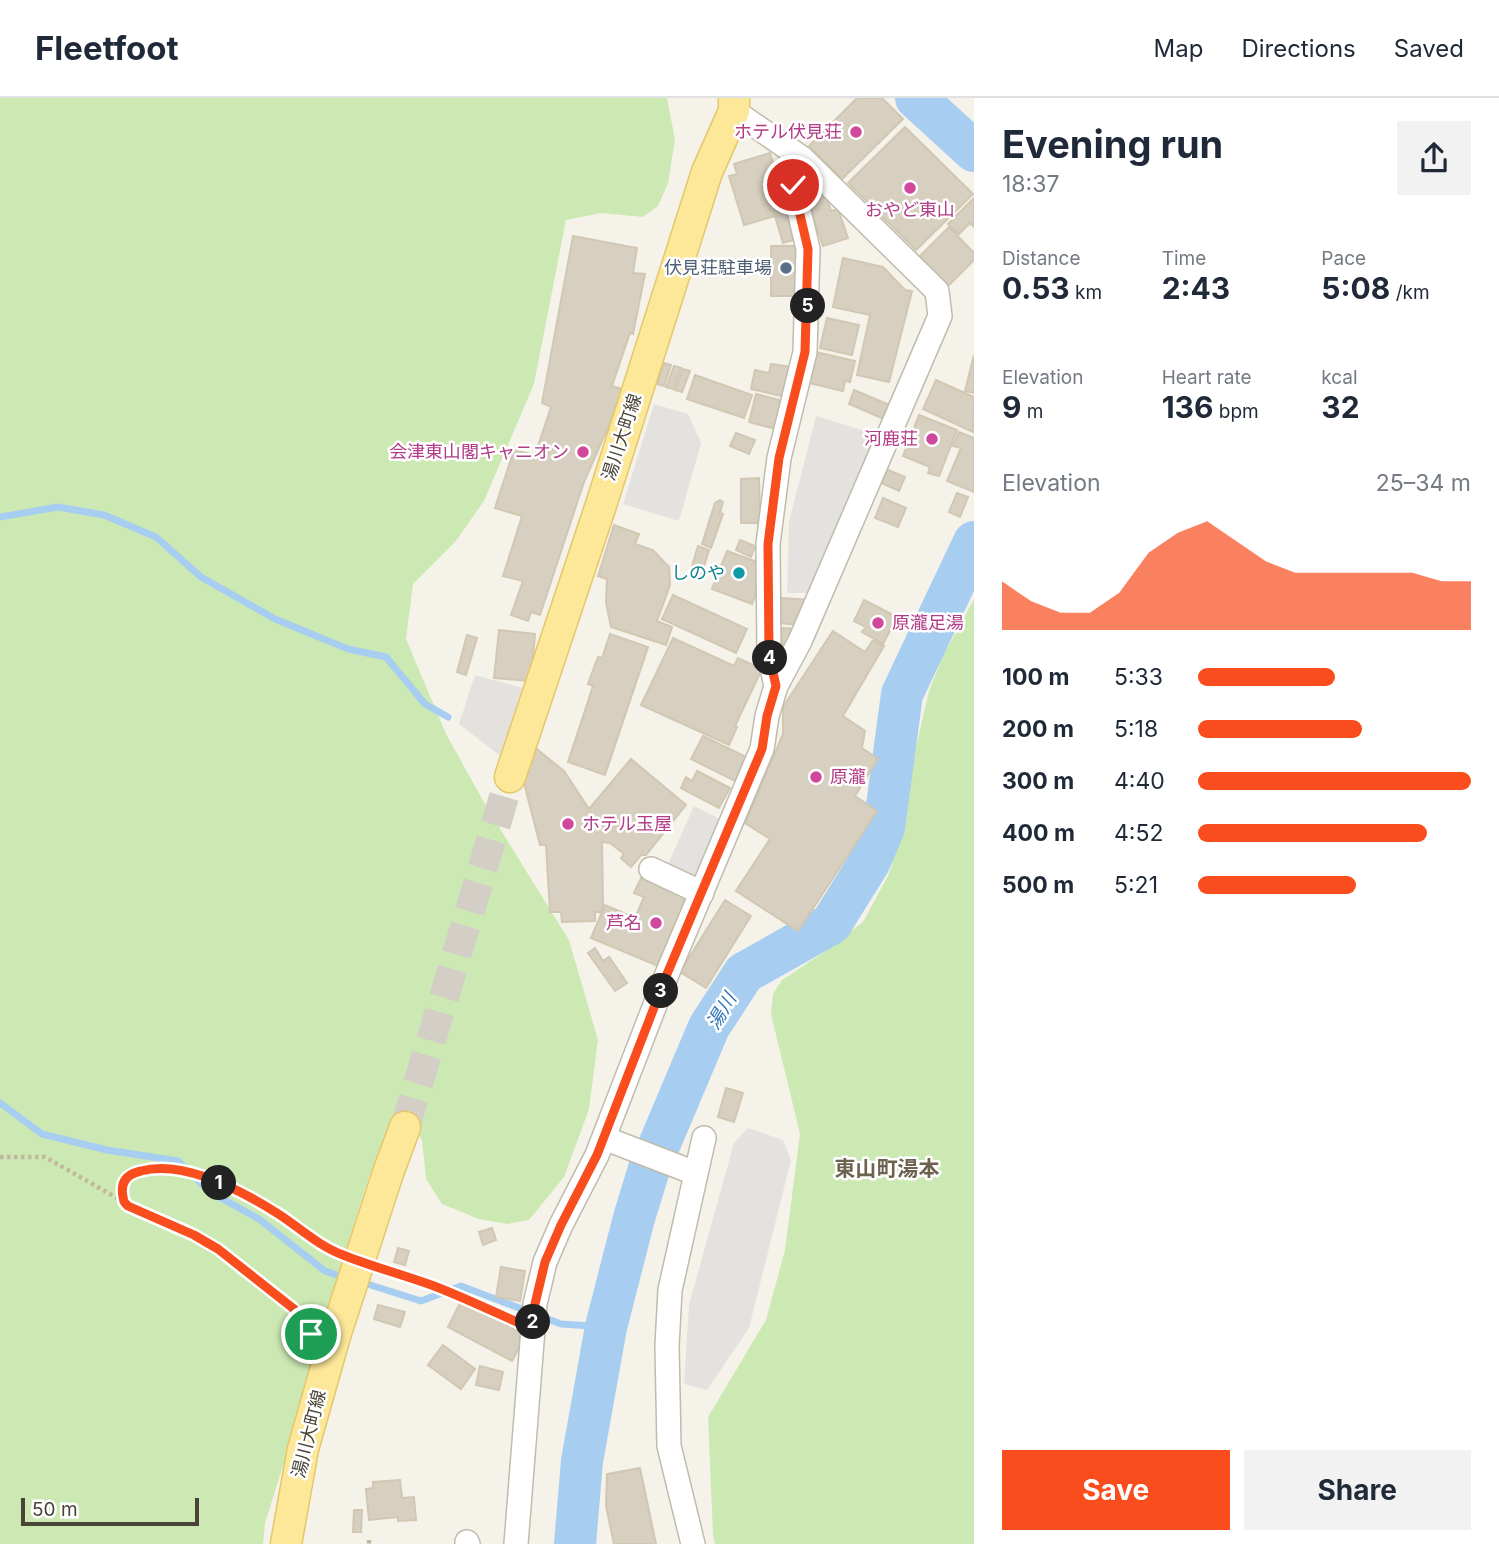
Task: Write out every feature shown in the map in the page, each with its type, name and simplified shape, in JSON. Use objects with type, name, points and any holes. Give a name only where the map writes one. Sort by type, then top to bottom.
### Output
[{"type":"main road","name":"湯川大町線","points":[[510,777],[601,505],[707,172],[734,104]]},
{"type":"main road","name":"湯川大町線","points":[[286,1544],[303,1449],[331,1348],[405,1127]]},
{"type":"street","points":[[516,1544],[535,1304],[545,1262],[561,1225],[614,1142],[667,974],[762,749],[767,716],[776,686],[800,641],[940,316],[937,291],[802,158],[734,104]]},
{"type":"street","points":[[776,686],[769,655],[768,544],[779,458],[805,352],[808,249],[793,185],[795,169],[802,158]]},
{"type":"street","points":[[651,869],[702,893]]},
{"type":"street","points":[[693,1544],[668,1446],[667,1346],[670,1290],[704,1138]]},
{"type":"street","points":[[614,1142],[695,1173]]},
{"type":"path","points":[[0,1157],[45,1157],[124,1202],[218,1249],[294,1309],[331,1348]]},
{"type":"path","points":[[124,1202],[123,1187],[129,1174],[146,1169],[178,1170],[229,1186],[282,1216],[311,1239],[342,1255]]},
{"type":"path","points":[[376,1265],[436,1287],[533,1329]]},
{"type":"green space","points":[[0,98],[667,98],[675,140],[668,183],[658,206],[643,217],[601,213],[566,220],[534,384],[484,501],[456,541],[413,584],[406,639],[446,734],[489,811],[569,940],[598,1040],[589,1109],[564,1177],[529,1220],[507,1224],[479,1219],[442,1204],[426,1179],[422,1140],[410,1122],[390,1123],[353,1227],[265,1523],[263,1544],[0,1544]]},
{"type":"green space","points":[[974,599],[974,1544],[715,1544],[708,1417],[766,1320],[785,1250],[800,1134],[771,1014],[773,994],[782,980],[863,922],[888,876],[900,838],[929,691],[943,656]]},
{"type":"shaded area","points":[[654,404],[688,414],[701,443],[679,521],[623,504]]},
{"type":"shaded area","points":[[816,416],[878,435],[813,593],[787,593],[789,522]]},
{"type":"shaded area","points":[[475,675],[527,689],[504,759],[459,724]]},
{"type":"shaded area","points":[[694,806],[726,822],[700,885],[665,871]]},
{"type":"shaded area","points":[[748,1128],[783,1140],[791,1160],[749,1328],[707,1390],[684,1384],[689,1305],[734,1143]]},
{"type":"building","name":"ホテル伏見荘","points":[[857,98],[882,98],[903,119],[842,179],[809,146]]},
{"type":"building","name":"おやど東山","points":[[905,127],[973,194],[916,250],[848,183]]},
{"type":"building","points":[[770,153],[796,239],[783,243],[775,216],[744,225],[729,176],[737,174],[734,164]]},
{"type":"building","points":[[826,196],[831,211],[838,209],[848,238],[823,246],[808,202]]},
{"type":"building","points":[[974,198],[974,227],[970,223],[959,234],[948,224]]},
{"type":"building","points":[[949,227],[974,253],[974,260],[945,289],[916,260]]},
{"type":"building","points":[[573,236],[637,248],[633,273],[645,274],[633,334],[630,333],[612,386],[622,389],[613,416],[584,482],[540,615],[531,612],[528,621],[511,615],[523,581],[503,576],[522,516],[495,508],[514,450],[535,455],[551,407],[542,403]]},
{"type":"building","points":[[771,246],[797,246],[797,296],[771,296]]},
{"type":"building","points":[[843,258],[883,267],[905,290],[912,291],[889,382],[857,375],[870,315],[833,307]]},
{"type":"building","points":[[827,318],[859,325],[852,355],[820,348]]},
{"type":"building","points":[[816,352],[855,361],[850,382],[845,381],[843,391],[809,383]]},
{"type":"building","points":[[974,355],[974,393],[965,391]]},
{"type":"building","points":[[664,363],[671,365],[664,386],[657,384]]},
{"type":"building","points":[[771,364],[792,367],[786,397],[751,389],[755,370],[769,373]]},
{"type":"building","points":[[674,366],[681,368],[673,389],[666,387]]},
{"type":"building","points":[[683,369],[690,371],[682,392],[675,390]]},
{"type":"building","points":[[695,375],[752,395],[744,418],[687,399]]},
{"type":"building","points":[[936,380],[974,397],[973,432],[923,409]]},
{"type":"building","points":[[854,390],[892,406],[886,420],[849,404]]},
{"type":"building","points":[[756,394],[783,401],[776,429],[749,422]]},
{"type":"building","points":[[919,415],[957,430],[939,476],[928,473],[930,467],[903,456]]},
{"type":"building","points":[[959,432],[974,438],[974,492],[947,481],[961,448],[953,446]]},
{"type":"building","points":[[736,433],[755,440],[749,454],[730,446]]},
{"type":"building","points":[[886,469],[905,477],[899,491],[879,482]]},
{"type":"building","points":[[759,478],[760,523],[741,523],[741,479]]},
{"type":"building","points":[[957,493],[968,497],[960,517],[949,512]]},
{"type":"building","points":[[883,498],[906,508],[898,527],[875,518]]},
{"type":"building","points":[[720,500],[723,502],[720,513],[723,514],[711,548],[702,544],[715,503]]},
{"type":"building","points":[[614,525],[639,534],[635,544],[653,550],[669,567],[670,585],[657,621],[672,627],[666,645],[611,627],[606,603],[607,579],[598,576]]},
{"type":"building","points":[[740,540],[755,546],[751,557],[736,550]]},
{"type":"building","points":[[698,546],[709,550],[701,576],[690,573]]},
{"type":"building","name":"しのや","points":[[727,551],[760,563],[761,582],[752,604],[712,589]]},
{"type":"building","points":[[673,595],[747,629],[736,653],[662,619]]},
{"type":"building","points":[[780,598],[811,600],[800,625],[780,623]]},
{"type":"building","points":[[864,600],[897,617],[883,644],[862,632],[866,627],[854,621]]},
{"type":"building","points":[[781,628],[799,629],[782,652]]},
{"type":"building","points":[[499,630],[535,634],[531,681],[494,678]]},
{"type":"building","name":"原瀧","points":[[833,631],[865,652],[873,640],[884,646],[843,716],[865,731],[862,748],[878,759],[855,796],[877,811],[798,931],[736,891],[770,839],[745,823],[783,734],[783,707]]},
{"type":"building","points":[[610,634],[648,647],[605,775],[568,762],[593,686],[588,684],[598,657],[602,658]]},
{"type":"building","points":[[467,635],[477,638],[466,675],[457,672]]},
{"type":"building","points":[[673,638],[734,666],[738,658],[762,669],[729,745],[641,705]]},
{"type":"building","points":[[703,736],[746,757],[735,781],[691,759]]},
{"type":"building","points":[[533,746],[564,771],[589,809],[631,759],[686,805],[646,855],[641,855],[631,867],[621,858],[624,854],[610,843],[602,842],[603,905],[601,912],[595,912],[595,921],[562,922],[561,912],[550,912],[546,845],[540,845],[524,783]]},
{"type":"building","points":[[697,771],[730,788],[719,808],[681,788],[686,777],[692,781]]},
{"type":"building","points":[[641,878],[688,898],[658,966],[591,938],[605,905],[635,918],[644,897],[634,893]]},
{"type":"building","points":[[725,900],[751,916],[706,988],[680,972]]},
{"type":"building","points":[[595,948],[603,961],[609,957],[627,983],[615,991],[588,953]]},
{"type":"building","points":[[726,1088],[743,1093],[734,1122],[718,1117]]},
{"type":"building","points":[[492,1228],[496,1240],[483,1245],[479,1232]]},
{"type":"building","points":[[398,1248],[409,1251],[405,1265],[394,1262]]},
{"type":"building","points":[[501,1267],[525,1271],[520,1301],[496,1297]]},
{"type":"building","points":[[461,1301],[526,1335],[512,1361],[448,1327]]},
{"type":"building","points":[[378,1305],[405,1312],[400,1327],[374,1319]]},
{"type":"building","points":[[443,1345],[475,1369],[461,1389],[428,1365]]},
{"type":"building","points":[[480,1366],[503,1372],[499,1390],[476,1385]]},
{"type":"building","points":[[640,1468],[656,1544],[614,1544],[606,1506],[607,1474]]},
{"type":"building","points":[[400,1480],[402,1498],[414,1497],[416,1520],[398,1521],[398,1517],[369,1520],[366,1489],[373,1488],[373,1482]]},
{"type":"building","points":[[354,1510],[362,1510],[361,1532],[353,1532]]},
{"type":"waterway","name":"湯川","points":[[916,98],[974,151]]},
{"type":"waterway","points":[[0,517],[58,507],[104,515],[156,537],[201,577],[275,619],[348,649],[386,657],[425,704],[448,717]]},
{"type":"waterway","name":"湯川","points":[[575,1544],[582,1461],[606,1327],[649,1169],[709,1027],[744,973],[831,924],[869,863],[884,828],[902,694],[974,542]]},
{"type":"waterway","points":[[0,1103],[42,1134],[107,1150],[178,1161],[210,1192],[259,1219],[325,1271],[346,1278]]},
{"type":"waterway","points":[[361,1282],[421,1301],[461,1286],[561,1324],[606,1327]]},
{"type":"tunnel","points":[[405,1127],[510,777]]},
{"type":"place","name":"ホテル伏見荘","points":[[856,132]]},
{"type":"place","name":"おやど東山","points":[[910,188]]},
{"type":"place","name":"伏見荘駐車場","points":[[786,268]]},
{"type":"place","name":"河鹿荘","points":[[932,439]]},
{"type":"place","name":"会津東山閣キャニオン","points":[[583,452]]},
{"type":"place","name":"しのや","points":[[739,573]]},
{"type":"place","name":"原瀧足湯","points":[[878,623]]},
{"type":"place","name":"原瀧","points":[[816,777]]},
{"type":"place","name":"ホテル玉屋","points":[[568,824]]},
{"type":"place","name":"芦名","points":[[656,923]]},
{"type":"district","name":"東山町湯本","points":[[887,1169]]},
{"type":"route","points":[[311,1334],[294,1309],[218,1249],[194,1235],[128,1206],[122,1194],[125,1179],[129,1174],[146,1169],[164,1168],[203,1176],[254,1200],[282,1216],[311,1239],[342,1255],[436,1287],[533,1329],[535,1304],[545,1262],[597,1155],[667,974],[762,749],[767,716],[776,686],[769,655],[768,544],[779,458],[805,352],[808,305],[808,249],[793,185]]}]
